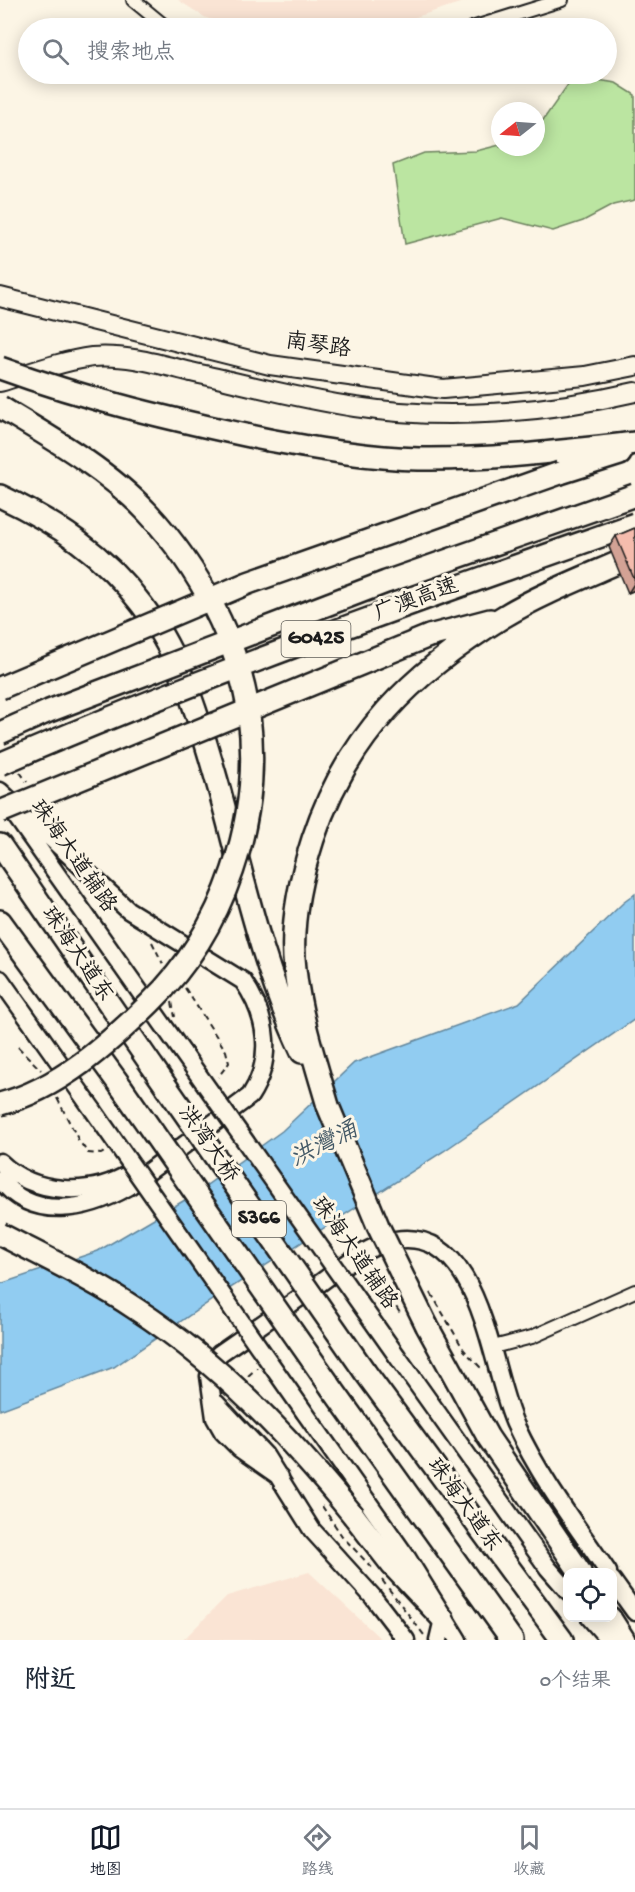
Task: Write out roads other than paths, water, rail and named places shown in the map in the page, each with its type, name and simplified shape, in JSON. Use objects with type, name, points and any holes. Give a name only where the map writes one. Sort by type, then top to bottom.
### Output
[{"type":"highway","points":[[0,368],[87,398],[165,418],[332,451],[418,459],[517,456],[635,443]]},
{"type":"highway","points":[[0,407],[76,452],[148,513],[190,568],[216,611],[234,653],[249,715],[250,794],[237,863],[211,923],[173,981],[116,1036],[61,1077],[0,1104]]},
{"type":"highway","points":[[0,688],[248,583],[560,473],[635,450]]},
{"type":"highway","name":"广澳高速","points":[[0,733],[49,711],[386,582],[635,495]]},
{"type":"highway","points":[[0,496],[47,518],[81,542],[113,571],[143,606],[171,651],[196,712],[249,901],[328,1106],[378,1226],[427,1326],[488,1437],[577,1568]]},
{"type":"highway","name":"广澳高速","points":[[0,764],[60,738],[388,611],[635,524]]},
{"type":"highway","points":[[0,812],[429,636],[505,616],[635,555]]},
{"type":"highway","points":[[296,1023],[294,968],[296,915],[306,861],[325,803],[354,750],[387,708],[427,672],[505,616]]},
{"type":"highway","name":"珠海大道东","points":[[0,845],[152,1066]]},
{"type":"highway","name":"珠海大道东","points":[[0,921],[122,1088]]},
{"type":"highway","name":"洪湾大桥","points":[[152,1066],[365,1372]]},
{"type":"highway","name":"洪湾大桥","points":[[122,1088],[333,1390]]},
{"type":"highway","points":[[0,1234],[80,1275],[138,1310],[194,1352],[254,1404],[305,1456],[392,1565],[443,1619]]},
{"type":"highway","name":"珠海大道东","points":[[365,1372],[562,1640]]},
{"type":"highway","name":"珠海大道东","points":[[333,1390],[512,1640]]},
{"type":"highway","points":[[612,1622],[624,1640]]},
{"type":"main road","name":"南琴路","points":[[0,297],[270,365],[443,389],[585,376],[635,366]]},
{"type":"main road","points":[[0,382],[62,363],[93,357],[134,359],[357,408],[434,413],[510,412],[590,402],[635,392]]},
{"type":"main road","points":[[0,792],[128,910],[243,981],[252,993],[265,1039],[264,1070],[250,1096],[128,1187],[92,1204],[57,1209],[23,1200],[0,1179]]},
{"type":"main road","name":"珠海大道辅路","points":[[0,792],[397,1356],[563,1587]]},
{"type":"main road","points":[[0,1162],[10,1172],[41,1185],[66,1190],[91,1189],[114,1182],[132,1172],[225,1105],[242,1089],[254,1070],[257,1045],[250,1008],[236,981],[223,967]]},
{"type":"main road","points":[[0,979],[406,1556],[458,1640]]},
{"type":"main road","points":[[406,1640],[373,1597],[312,1530],[265,1455],[223,1414],[211,1396],[209,1376],[219,1354],[366,1251],[394,1240],[416,1240],[441,1250],[462,1272],[493,1347],[514,1424],[537,1464],[605,1568]]},
{"type":"main road","points":[[617,1587],[635,1612]]},
{"type":"main road","points":[[438,1640],[443,1619]]},
{"type":"main road","points":[[594,1622],[609,1640]]},
{"type":"street","points":[[133,0],[155,18]]},
{"type":"street","points":[[504,18],[562,0]]},
{"type":"street","points":[[493,1347],[532,1337],[635,1291]]},
{"type":"water","name":"洪灣涌","points":[[635,894],[635,1019],[444,1151],[218,1296],[114,1367],[0,1410],[0,1284],[98,1251],[190,1197],[282,1131],[354,1063],[519,1003]]}]
